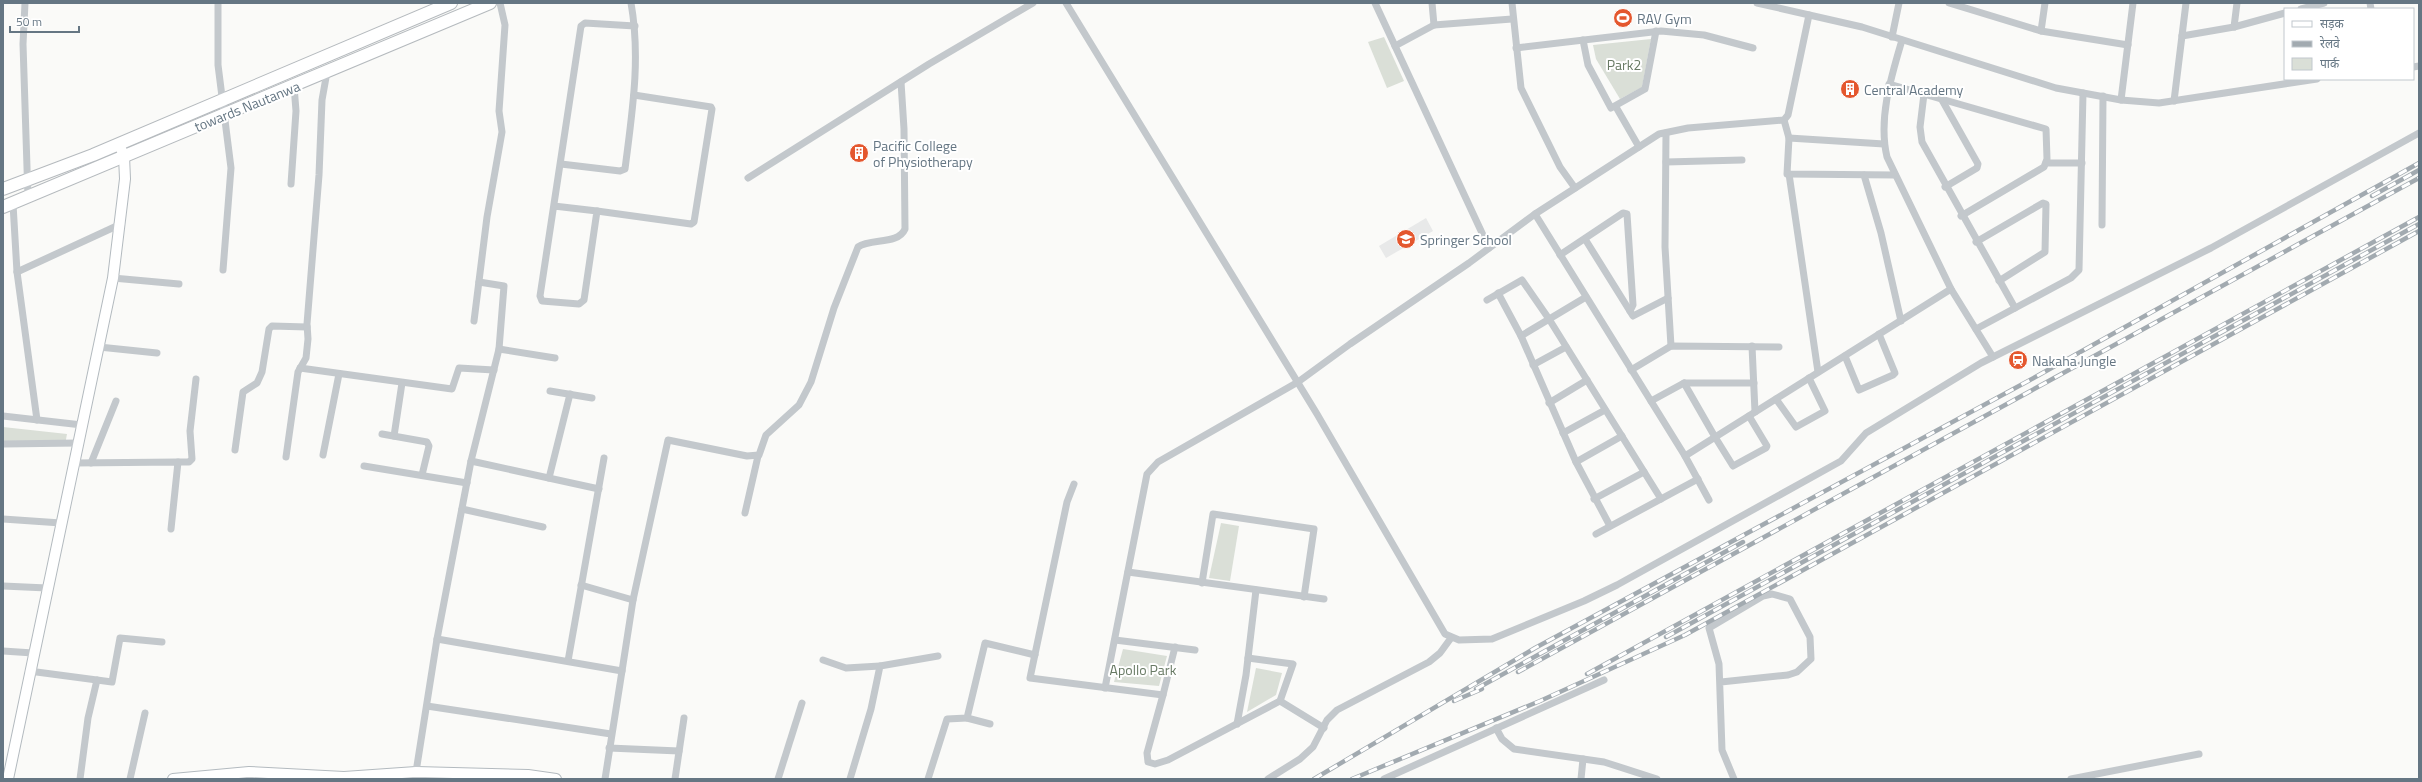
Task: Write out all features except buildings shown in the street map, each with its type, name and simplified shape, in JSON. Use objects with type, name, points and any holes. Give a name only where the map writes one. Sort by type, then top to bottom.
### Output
[{"type":"main road","points":[[3,189],[27,178],[119,144],[332,55],[451,3]]},
{"type":"main road","name":"towards Nautanwa","points":[[8,206],[490,3]]},
{"type":"street","points":[[25,3],[23,44],[28,198]]},
{"type":"street","points":[[218,3],[218,65],[226,114],[231,186],[223,270]]},
{"type":"street","points":[[474,321],[486,217],[502,132],[499,111],[505,25],[500,3]]},
{"type":"street","points":[[561,164],[623,171],[625,169],[636,70],[635,26],[631,3]]},
{"type":"street","points":[[748,178],[901,82],[1033,3]]},
{"type":"street","points":[[1066,3],[1298,382],[1445,634],[1451,638],[1465,641],[1492,639],[1584,601],[1617,585],[1841,461],[1866,433],[1993,357],[2212,248],[2419,133]]},
{"type":"street","points":[[1375,3],[1489,248]]},
{"type":"street","points":[[1432,3],[1434,25]]},
{"type":"street","points":[[1512,3],[1512,19],[1521,88],[1560,167],[1575,188]]},
{"type":"street","points":[[1757,3],[1892,37],[2056,88],[2121,100],[2159,103],[2310,80]]},
{"type":"street","points":[[1892,37],[1899,3]]},
{"type":"street","points":[[1949,3],[2042,31],[2128,45]]},
{"type":"street","points":[[2042,31],[2045,3]]},
{"type":"street","points":[[2121,100],[2133,3]]},
{"type":"street","points":[[2174,101],[2186,3]]},
{"type":"street","points":[[2234,26],[2237,3]]},
{"type":"street","points":[[2305,8],[2324,3]]},
{"type":"street","points":[[2182,36],[2234,26],[2284,13]]},
{"type":"street","points":[[1105,688],[1147,474],[1151,468],[1183,447],[1298,382],[1489,248],[1534,214],[1659,134],[1688,128],[1784,120],[1788,115],[1809,15]]},
{"type":"street","points":[[1395,46],[1434,25],[1512,19]]},
{"type":"street","points":[[597,211],[584,300],[580,304],[542,301],[540,296],[581,26],[585,23],[635,26]]},
{"type":"street","points":[[1516,48],[1656,31],[1704,35],[1754,48]]},
{"type":"street","points":[[1583,40],[1588,66],[1609,106],[1616,107],[1645,89],[1656,31]]},
{"type":"street","points":[[1902,40],[1889,84],[1884,144],[1887,157],[1951,289],[1993,357]]},
{"type":"street","points":[[286,457],[300,368],[306,358],[322,100],[327,72]]},
{"type":"street","points":[[745,513],[758,456],[766,435],[799,405],[811,382],[834,308],[858,247],[863,244],[898,237],[905,228],[904,129],[901,82]]},
{"type":"street","points":[[1889,84],[2044,128],[2047,132],[2046,163]]},
{"type":"street","points":[[291,184],[296,118],[294,86]]},
{"type":"street","points":[[1976,329],[2071,278],[2079,270],[2084,93]]},
{"type":"street","points":[[1924,94],[1920,127],[1922,142],[1961,216],[2014,308]]},
{"type":"street","points":[[554,206],[691,224],[694,222],[712,109],[711,107],[634,95]]},
{"type":"street","points":[[2102,225],[2103,96]]},
{"type":"street","points":[[1942,100],[1978,164],[1977,168],[1945,187]]},
{"type":"street","points":[[1616,107],[1639,147]]},
{"type":"street","points":[[1784,120],[1789,138],[1787,172],[1789,174],[1818,372]]},
{"type":"street","points":[[1666,133],[1665,247],[1671,346]]},
{"type":"street","points":[[1789,138],[1884,144]]},
{"type":"street","points":[[8,779],[29,671],[113,278],[121,224],[125,180],[124,156],[119,144]]},
{"type":"street","points":[[1666,162],[1742,160]]},
{"type":"street","points":[[1961,216],[2046,163],[2082,163]]},
{"type":"street","points":[[1789,174],[1895,175]]},
{"type":"street","points":[[1864,175],[1881,233],[1901,321]]},
{"type":"street","points":[[1976,242],[2043,203],[2046,204],[2045,252],[1999,281]]},
{"type":"street","points":[[8,206],[37,420]]},
{"type":"street","points":[[1534,214],[1685,456],[1709,500]]},
{"type":"street","points":[[1560,254],[1623,214],[1627,214],[1633,305],[1630,311]]},
{"type":"street","points":[[17,272],[121,224]]},
{"type":"street","points":[[1585,239],[1633,316],[1636,316],[1660,300],[1668,298]]},
{"type":"street","points":[[113,278],[178,284]]},
{"type":"street","points":[[1487,300],[1522,280],[1549,319],[1661,499]]},
{"type":"street","points":[[416,772],[437,639],[471,461],[499,349],[504,286],[479,282]]},
{"type":"street","points":[[1685,456],[1951,289]]},
{"type":"street","points":[[1498,293],[1521,336],[1562,433],[1594,499],[1610,526]]},
{"type":"street","points":[[1521,336],[1586,296]]},
{"type":"street","points":[[235,450],[243,392],[257,383],[262,372],[269,329],[272,326],[307,327]]},
{"type":"street","points":[[1845,356],[1859,390],[1893,375],[1895,373],[1880,334]]},
{"type":"street","points":[[1631,370],[1671,346],[1779,347]]},
{"type":"street","points":[[1684,383],[1733,466],[1766,448],[1767,446],[1752,414],[1754,383],[1752,346]]},
{"type":"street","points":[[99,347],[157,353]]},
{"type":"street","points":[[1533,365],[1566,347]]},
{"type":"street","points":[[499,349],[555,358]]},
{"type":"street","points":[[300,368],[452,389],[459,368],[494,370]]},
{"type":"street","points":[[323,455],[339,374]]},
{"type":"street","points":[[1776,399],[1796,428],[1826,411],[1809,378]]},
{"type":"street","points":[[74,463],[189,462],[192,459],[190,431],[196,379]]},
{"type":"street","points":[[1549,403],[1587,380]]},
{"type":"street","points":[[394,436],[402,383]]},
{"type":"street","points":[[1651,401],[1684,383],[1754,383]]},
{"type":"street","points":[[550,391],[592,398]]},
{"type":"street","points":[[549,478],[570,394]]},
{"type":"street","points":[[91,463],[116,401]]},
{"type":"street","points":[[1562,433],[1605,410]]},
{"type":"street","points":[[3,416],[82,425]]},
{"type":"street","points":[[382,434],[428,443],[422,475]]},
{"type":"street","points":[[1576,462],[1622,436]]},
{"type":"street","points":[[605,779],[611,734],[634,600],[668,440],[758,456]]},
{"type":"street","points":[[3,444],[78,443]]},
{"type":"street","points":[[568,661],[604,458]]},
{"type":"street","points":[[471,461],[599,489]]},
{"type":"street","points":[[171,529],[178,462]]},
{"type":"street","points":[[364,466],[467,483]]},
{"type":"street","points":[[1594,499],[1644,472]]},
{"type":"street","points":[[1596,534],[1698,479]]},
{"type":"street","points":[[1074,484],[1067,502],[1030,677],[1032,679],[1163,695]]},
{"type":"street","points":[[462,509],[543,527]]},
{"type":"street","points":[[1202,582],[1213,514],[1314,529],[1304,597]]},
{"type":"street","points":[[3,519],[61,524]]},
{"type":"street","points":[[1128,572],[1324,599]]},
{"type":"street","points":[[581,585],[634,600]]},
{"type":"street","points":[[3,586],[47,588]]},
{"type":"street","points":[[1237,724],[1248,658],[1256,590]]},
{"type":"street","points":[[1721,682],[1788,675],[1797,672],[1811,659],[1810,637],[1790,599],[1776,595],[1763,596],[1710,627],[1709,634],[1718,655],[1721,682],[1722,750],[1734,779]]},
{"type":"street","points":[[29,671],[98,680],[112,680],[120,638],[162,642]]},
{"type":"street","points":[[1268,779],[1300,759],[1313,747],[1327,720],[1337,710],[1429,662],[1440,654],[1451,638]]},
{"type":"street","points":[[437,639],[622,671]]},
{"type":"street","points":[[1114,640],[1195,650]]},
{"type":"street","points":[[967,718],[985,643],[1035,655]]},
{"type":"street","points":[[1175,647],[1146,753],[1148,762],[1155,764],[1168,760],[1280,702],[1293,664],[1248,658]]},
{"type":"street","points":[[3,651],[33,653]]},
{"type":"street","points":[[823,660],[846,668],[880,666],[938,656]]},
{"type":"street","points":[[850,779],[871,709],[880,666]]},
{"type":"street","points":[[80,779],[88,718],[98,680]]},
{"type":"street","points":[[1384,779],[1604,680]]},
{"type":"street","points":[[1280,702],[1324,728]]},
{"type":"street","points":[[778,779],[802,703]]},
{"type":"street","points":[[427,706],[611,734]]},
{"type":"street","points":[[130,779],[146,713]]},
{"type":"street","points":[[675,779],[684,718]]},
{"type":"street","points":[[928,779],[946,719],[967,718],[990,724]]},
{"type":"street","points":[[1496,728],[1502,739],[1514,749],[1604,762],[1657,779]]},
{"type":"street","points":[[609,748],[679,751]]},
{"type":"street","points":[[2071,779],[2199,754]]},
{"type":"street","points":[[1581,779],[1583,759]]},
{"type":"street","points":[[173,779],[248,776],[344,777],[416,772],[438,775],[556,779]]},
{"type":"shaded area","name":"Springer School","points":[[1426,218],[1433,231],[1386,258],[1379,246]]},
{"type":"green space","points":[[1384,37],[1404,81],[1387,88],[1368,42]]},
{"type":"green space","name":"Park2","points":[[1651,39],[1642,87],[1620,99],[1596,59],[1593,45]]},
{"type":"green space","points":[[3,427],[67,434],[65,445],[3,444]]},
{"type":"green space","points":[[1221,523],[1239,526],[1230,581],[1209,578]]},
{"type":"green space","name":"Apollo Park","points":[[1123,649],[1167,656],[1159,686],[1114,682]]},
{"type":"green space","points":[[1256,668],[1282,673],[1276,695],[1247,712]]},
{"type":"railway","points":[[1314,779],[1535,648],[2030,380],[2419,163]]},
{"type":"railway","points":[[2372,196],[2419,170]]},
{"type":"railway","points":[[1518,672],[2419,178]]},
{"type":"railway","points":[[1587,674],[2419,217]]},
{"type":"railway","points":[[1666,637],[2419,224]]},
{"type":"railway","points":[[1352,779],[1540,701],[1685,635],[2419,231]]},
{"type":"railway","points":[[1476,689],[1743,542]]},
{"type":"railway","points":[[1454,701],[1482,689]]},
{"type":"place","name":"RAV Gym","points":[[1623,18]]},
{"type":"place","name":"Central Academy","points":[[1850,89]]},
{"type":"place","name":"Pacific College of Physiotherapy","points":[[859,153]]},
{"type":"place","name":"Springer School","points":[[1406,239]]},
{"type":"place","name":"Nakaha Jungle","points":[[2018,360]]}]
